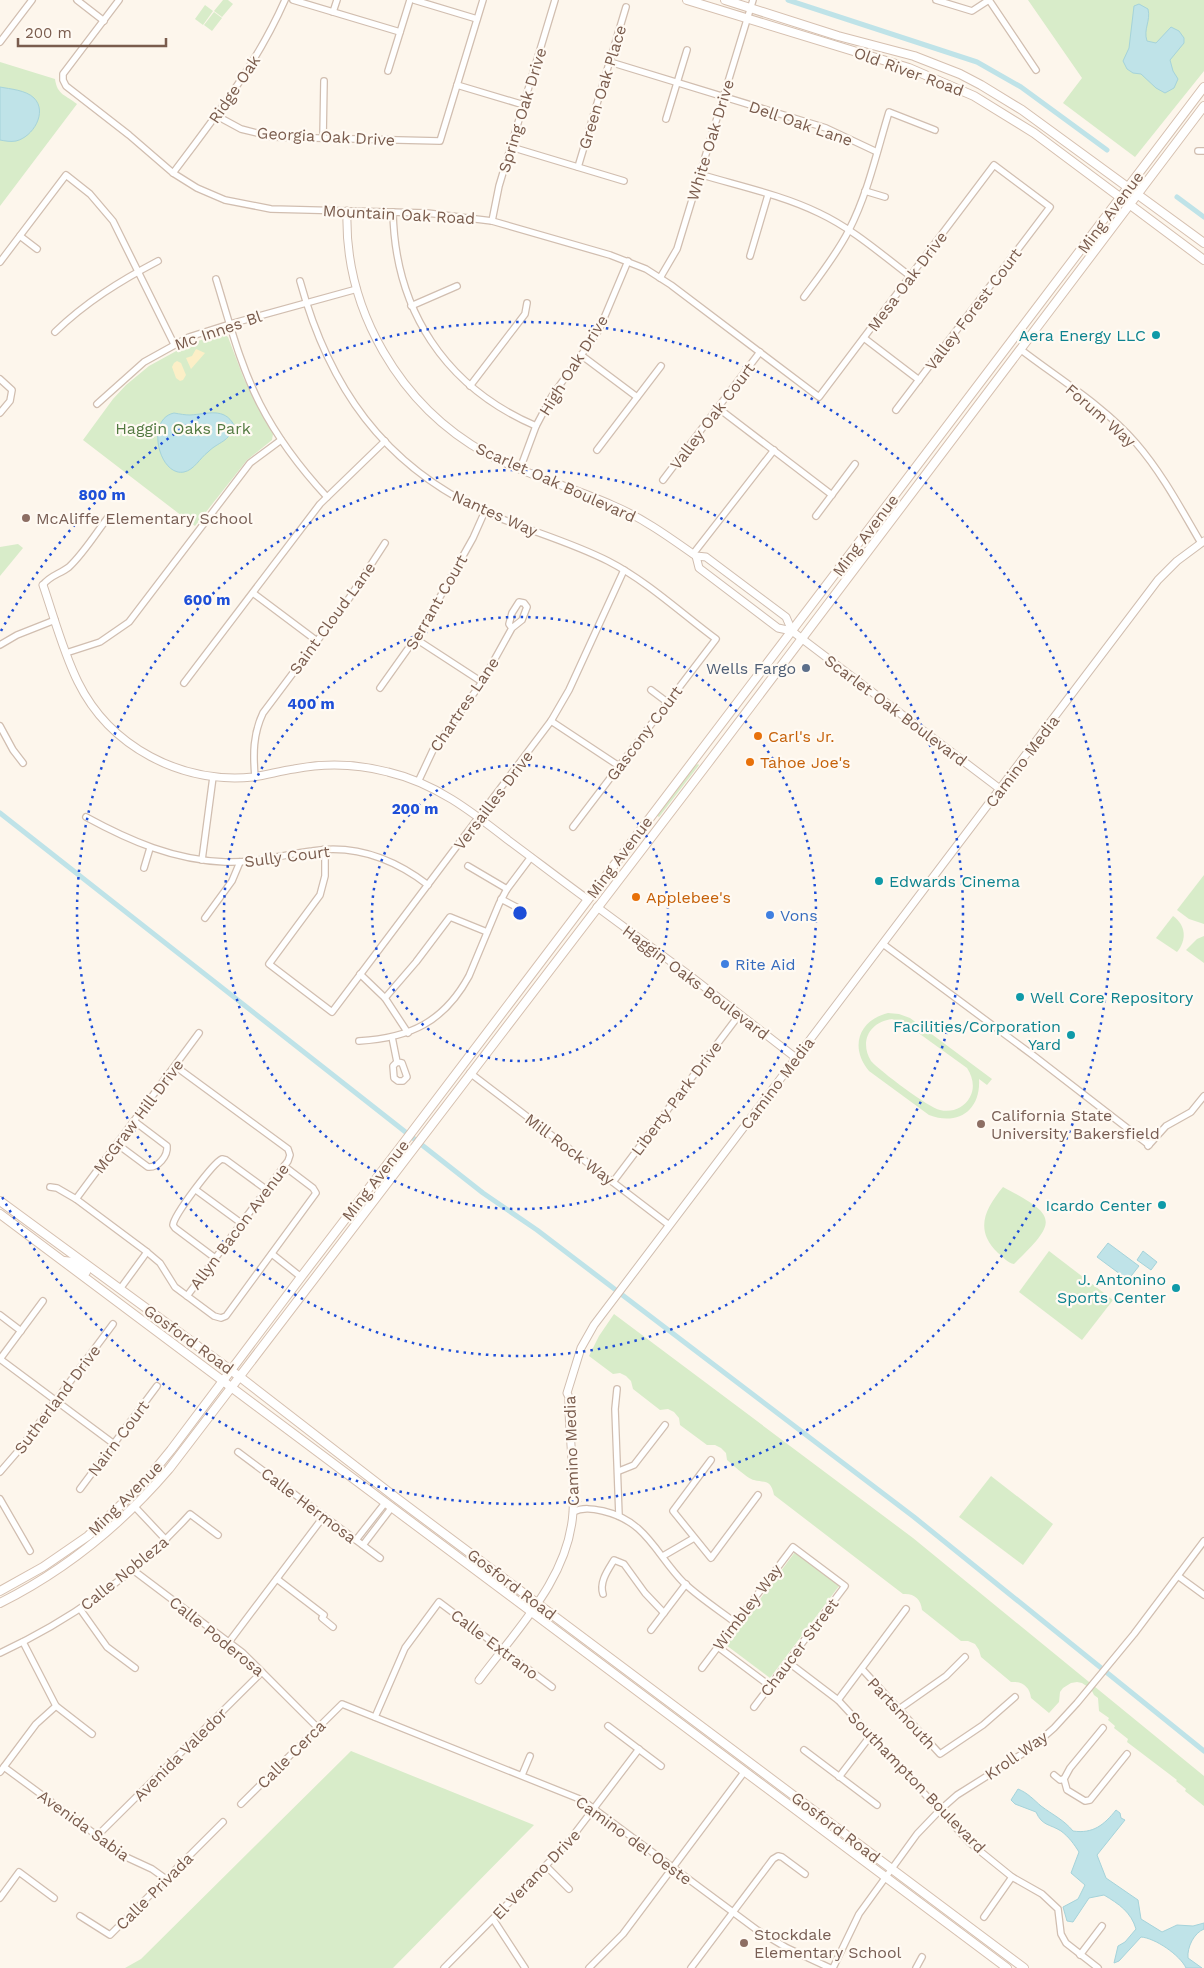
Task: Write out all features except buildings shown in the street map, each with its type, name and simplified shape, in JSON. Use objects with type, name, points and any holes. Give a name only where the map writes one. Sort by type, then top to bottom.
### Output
[{"type":"main road","name":"Old River Road","points":[[687,0],[902,65],[953,85],[1015,120],[1204,260]]},
{"type":"main road","name":"Old River Road","points":[[725,0],[752,4],[838,36],[914,56],[960,74],[1022,110],[1129,186],[1204,243]]},
{"type":"main road","name":"Ming Avenue","points":[[0,1591],[33,1573],[75,1546],[114,1513],[160,1464],[1204,87]]},
{"type":"main road","name":"Ming Avenue","points":[[0,1602],[62,1567],[97,1542],[135,1507],[169,1469],[708,763],[1204,106]]},
{"type":"main road","points":[[470,1073],[470,1063],[488,1031]]},
{"type":"main road","name":"Gosford Road","points":[[0,1201],[240,1376],[395,1497],[1024,1968]]},
{"type":"main road","name":"Gosford Road","points":[[0,1214],[1007,1968]]},
{"type":"main road","points":[[62,1260],[73,1262],[110,1290],[120,1289]]},
{"type":"street","points":[[0,42],[32,0]]},
{"type":"street","points":[[77,0],[104,21],[119,0]]},
{"type":"street","name":"Ridge Oak","points":[[174,173],[242,81],[260,52],[286,0]]},
{"type":"street","points":[[293,0],[400,32]]},
{"type":"street","points":[[333,12],[337,0]]},
{"type":"street","points":[[388,71],[410,0]]},
{"type":"street","points":[[414,0],[477,19]]},
{"type":"street","points":[[482,0],[457,85],[524,105]]},
{"type":"street","name":"Spring Oak Drive","points":[[492,221],[499,186],[555,0]]},
{"type":"street","points":[[936,0],[972,11],[989,0],[1036,70]]},
{"type":"street","name":"White Oak Drive","points":[[660,278],[677,249],[752,4]]},
{"type":"street","name":"Green Oak Place","points":[[578,167],[626,7]]},
{"type":"street","name":"Mountain Oak Road","points":[[104,21],[63,74],[66,86],[129,134],[174,173],[211,195],[240,204],[270,209],[448,214],[492,221],[628,261],[660,278],[819,397]]},
{"type":"street","points":[[666,120],[687,50]]},
{"type":"street","name":"Dell Oak Lane","points":[[610,62],[826,128],[877,152]]},
{"type":"street","points":[[323,138],[324,81]]},
{"type":"street","name":"Georgia Oak Drive","points":[[217,116],[240,130],[263,136],[440,141],[457,85]]},
{"type":"street","points":[[804,297],[827,266],[849,230],[865,191],[888,112],[934,130]]},
{"type":"street","points":[[511,147],[624,181]]},
{"type":"street","name":"Mesa Oak Drive","points":[[819,397],[994,165],[1050,207]]},
{"type":"street","points":[[699,174],[806,207],[849,230],[910,276]]},
{"type":"street","points":[[0,262],[66,175],[90,194],[106,212],[174,344]]},
{"type":"street","points":[[865,191],[885,197]]},
{"type":"street","points":[[750,256],[768,195]]},
{"type":"street","name":"Valley Forest Court","points":[[896,410],[1050,207]]},
{"type":"street","name":"Scarlet Oak Boulevard","points":[[347,210],[349,253],[357,289],[377,342],[397,374],[440,421],[471,444],[520,469],[630,513],[695,555],[706,557],[786,617],[792,631]]},
{"type":"street","points":[[393,212],[398,262],[411,306],[437,350],[470,386],[502,409],[536,426]]},
{"type":"street","points":[[20,236],[38,249]]},
{"type":"street","points":[[55,332],[100,294],[158,261]]},
{"type":"street","name":"High Oak Drive","points":[[520,469],[536,426],[552,396],[599,330],[628,261]]},
{"type":"street","points":[[216,279],[238,351],[256,395],[281,440],[300,466],[327,497]]},
{"type":"street","name":"Nantes Way","points":[[300,281],[320,344],[335,374],[356,407],[385,441],[427,478],[485,511],[590,553],[624,570],[716,639]]},
{"type":"street","points":[[411,306],[457,286]]},
{"type":"street","name":"Mc Innes Bl","points":[[97,404],[132,372],[157,353],[174,344],[208,330],[357,289]]},
{"type":"street","points":[[470,386],[525,314],[527,303]]},
{"type":"street","points":[[864,338],[919,380]]},
{"type":"street","name":"Forum Way","points":[[1020,349],[1106,415],[1135,442],[1156,470],[1203,542]]},
{"type":"street","name":"Valley Oak Court","points":[[663,480],[760,352]]},
{"type":"street","points":[[581,355],[637,397]]},
{"type":"street","points":[[597,450],[661,366]]},
{"type":"street","points":[[0,379],[12,390],[10,400],[0,413]]},
{"type":"street","points":[[718,408],[832,495]]},
{"type":"street","points":[[66,653],[100,642],[129,622],[250,463],[281,440]]},
{"type":"street","points":[[184,683],[327,497],[385,441]]},
{"type":"street","points":[[695,555],[774,450]]},
{"type":"street","points":[[816,516],[855,464]]},
{"type":"street","name":"Serrant Court","points":[[380,688],[416,639],[473,538],[485,511]]},
{"type":"street","points":[[109,516],[75,560],[61,573],[47,580],[43,586],[78,682],[89,701],[123,739],[146,754],[171,766],[212,777],[255,777],[308,767],[340,765],[388,772],[418,782],[450,797],[597,907]]},
{"type":"street","name":"Camino Media","points":[[479,1680],[537,1603],[561,1564],[569,1539],[573,1512],[569,1398],[567,1393],[584,1342],[594,1325],[1158,580],[1177,561],[1203,542]]},
{"type":"street","name":"Saint Cloud Lane","points":[[255,777],[253,748],[259,721],[269,703],[350,597],[386,543]]},
{"type":"street","name":"Scarlet Oak Boulevard","points":[[695,555],[699,568],[778,628],[792,631],[1000,789]]},
{"type":"street","name":"Versailles Drive","points":[[325,849],[325,876],[320,895],[269,964],[332,1012],[551,721],[568,690],[624,570]]},
{"type":"street","points":[[253,593],[316,641]]},
{"type":"street","points":[[0,645],[17,634],[55,620]]},
{"type":"street","name":"Chartres Lane","points":[[418,782],[433,750],[482,682],[512,628]]},
{"type":"street","points":[[416,639],[482,682]]},
{"type":"street","name":"Gascony Court","points":[[573,827],[716,639]]},
{"type":"street","points":[[651,690],[667,702]]},
{"type":"street","points":[[551,721],[619,766]]},
{"type":"street","points":[[0,726],[13,750],[23,763]]},
{"type":"street","points":[[202,860],[212,777]]},
{"type":"street","name":"Sully Court","points":[[86,817],[130,840],[150,848],[202,860],[240,862],[281,858],[325,849],[357,851],[381,857],[403,867],[428,885]]},
{"type":"street","points":[[144,868],[150,848]]},
{"type":"street","points":[[359,1040],[392,1038],[408,1033],[434,1018],[456,998],[469,976],[501,899],[531,857]]},
{"type":"street","points":[[205,918],[228,886],[240,862]]},
{"type":"street","points":[[468,866],[507,889]]},
{"type":"street","points":[[501,899],[522,910]]},
{"type":"street","name":"Haggin Oaks Boulevard","points":[[597,907],[796,1058]]},
{"type":"street","points":[[386,998],[450,917],[487,932]]},
{"type":"street","points":[[882,944],[1034,1056],[1148,1147],[1166,1126],[1191,1112],[1204,1096]]},
{"type":"street","points":[[360,974],[386,998],[408,1033]]},
{"type":"street","name":"Liberty Park Drive","points":[[613,1182],[739,1015]]},
{"type":"street","name":"McGraw Hill Drive","points":[[76,1199],[199,1033]]},
{"type":"street","points":[[392,1038],[397,1062]]},
{"type":"street","name":"Allyn Bacon Avenue","points":[[175,1066],[288,1150],[290,1155],[267,1190],[187,1296]]},
{"type":"street","name":"Mill Rock Way","points":[[470,1073],[670,1225]]},
{"type":"street","points":[[117,1144],[151,1168],[158,1165],[167,1152],[167,1146],[134,1121]]},
{"type":"street","points":[[215,1258],[173,1225],[175,1217],[215,1164],[222,1159],[226,1160],[267,1190]]},
{"type":"street","points":[[50,1187],[58,1188],[76,1199],[147,1252],[160,1263],[175,1287],[214,1316],[221,1318],[226,1316],[316,1193],[313,1188],[284,1166]]},
{"type":"street","points":[[196,1190],[241,1224]]},
{"type":"street","points":[[120,1289],[147,1252]]},
{"type":"street","points":[[272,1254],[301,1277]]},
{"type":"street","points":[[43,1301],[0,1359],[114,1444]]},
{"type":"street","points":[[0,1315],[21,1331]]},
{"type":"street","name":"Sutherland Drive","points":[[0,1472],[19,1450],[113,1324]]},
{"type":"street","name":"Nairn Court","points":[[80,1489],[157,1386]]},
{"type":"street","points":[[617,1389],[615,1409],[620,1516]]},
{"type":"street","points":[[619,1471],[634,1465],[665,1425]]},
{"type":"street","name":"Calle Hermosa","points":[[238,1452],[380,1558]]},
{"type":"street","points":[[711,1460],[673,1511],[711,1558],[758,1495]]},
{"type":"street","points":[[0,1499],[30,1551]]},
{"type":"street","points":[[356,1540],[388,1505]]},
{"type":"street","points":[[363,1545],[388,1505]]},
{"type":"street","points":[[135,1507],[166,1540]]},
{"type":"street","points":[[573,1512],[579,1509],[590,1509],[620,1516],[642,1531],[686,1584],[736,1622]]},
{"type":"street","points":[[0,1513],[6,1510]]},
{"type":"street","name":"Calle Nobleza","points":[[0,1653],[80,1610],[133,1570],[166,1540],[190,1514],[218,1535]]},
{"type":"street","points":[[229,1642],[324,1516]]},
{"type":"street","points":[[663,1556],[694,1538]]},
{"type":"street","name":"Kroll Way","points":[[831,1968],[859,1914],[917,1834],[940,1810],[971,1786],[1017,1758],[1042,1739],[1077,1703],[1110,1663],[1204,1541]]},
{"type":"street","name":"Chaucer Street","points":[[754,1707],[845,1586],[793,1547]]},
{"type":"street","name":"Wimbley Way","points":[[702,1668],[793,1547]]},
{"type":"street","points":[[603,1594],[603,1582],[608,1570],[614,1560],[620,1560],[645,1593],[664,1613]]},
{"type":"street","name":"Calle Poderosa","points":[[133,1570],[229,1642],[318,1728]]},
{"type":"street","points":[[1178,1576],[1204,1595]]},
{"type":"street","points":[[277,1579],[324,1615],[322,1618],[333,1627]]},
{"type":"street","points":[[651,1630],[686,1584]]},
{"type":"street","name":"Calle Extrano","points":[[376,1717],[405,1648],[439,1602],[552,1687]]},
{"type":"street","points":[[838,1700],[906,1609]]},
{"type":"street","points":[[80,1610],[107,1647],[135,1668]]},
{"type":"street","points":[[23,1642],[56,1706],[92,1734]]},
{"type":"street","points":[[718,1647],[770,1686]]},
{"type":"street","points":[[899,1709],[946,1676],[965,1657]]},
{"type":"street","name":"Southampton Boulevard","points":[[788,1662],[838,1700],[970,1843],[1012,1877],[1042,1894],[1058,1909],[1061,1934],[1066,1943],[1080,1956],[1098,1968]]},
{"type":"street","name":"Partsmouth","points":[[862,1668],[940,1754],[982,1726],[1015,1698]]},
{"type":"street","name":"Avenida Valedor","points":[[97,1836],[262,1672]]},
{"type":"street","name":"Camino del Oeste","points":[[342,1704],[576,1797],[595,1809],[772,1940],[831,1968]]},
{"type":"street","name":"Calle Cerca","points":[[241,1804],[342,1704]]},
{"type":"street","points":[[2,1770],[36,1724],[56,1706]]},
{"type":"street","points":[[608,1726],[661,1766]]},
{"type":"street","points":[[1103,1728],[1070,1768],[1064,1779],[1067,1790],[1085,1801],[1090,1800],[1127,1754]]},
{"type":"street","points":[[839,1777],[871,1735]]},
{"type":"street","name":"El Verano Drive","points":[[444,1968],[566,1845],[639,1749]]},
{"type":"street","points":[[804,1750],[877,1805]]},
{"type":"street","points":[[522,1775],[530,1756]]},
{"type":"street","name":"Avenida Sabia","points":[[2,1770],[126,1856],[152,1869],[166,1879]]},
{"type":"street","points":[[589,1968],[620,1937],[745,1771]]},
{"type":"street","points":[[1054,1775],[1060,1780],[1064,1779]]},
{"type":"street","name":"Calle Privada","points":[[80,1916],[110,1934],[223,1822]]},
{"type":"street","points":[[691,1968],[772,1859],[778,1856],[782,1857],[805,1874]]},
{"type":"street","points":[[546,1866],[569,1889]]},
{"type":"street","points":[[0,1898],[19,1872],[54,1898]]},
{"type":"street","points":[[984,1917],[1012,1877]]},
{"type":"street","points":[[493,1919],[524,1968]]},
{"type":"street","points":[[1080,1956],[1102,1926]]},
{"type":"street","points":[[916,1968],[922,1957]]},
{"type":"green space","points":[[223,0],[228,0],[233,4],[222,17],[214,11]]},
{"type":"green space","points":[[1028,0],[1204,0],[1204,71],[1135,157],[1063,103],[1082,78]]},
{"type":"green space","points":[[205,5],[213,11],[203,25],[195,19]]},
{"type":"green space","points":[[214,12],[222,18],[212,31],[204,25]]},
{"type":"green space","points":[[0,62],[55,79],[60,92],[77,104],[0,206]]},
{"type":"green space","name":"Haggin Oaks Park","points":[[222,333],[228,337],[244,379],[273,434],[272,440],[247,460],[195,526],[83,440],[113,399],[126,385],[149,366],[189,344]]},
{"type":"green space","points":[[18,544],[23,548],[0,576],[0,547]]},
{"type":"green space","points":[[698,764],[659,817],[656,815],[692,768]]},
{"type":"green space","points":[[1204,875],[1204,924],[1189,919],[1177,910]]},
{"type":"green space","points":[[1173,916],[1181,924],[1184,933],[1184,938],[1177,952],[1156,938]]},
{"type":"green space","points":[[1204,936],[1204,963],[1186,950],[1197,939]]},
{"type":"green space","points":[[888,1013],[910,1018],[992,1079],[987,1085],[979,1079],[979,1090],[976,1100],[965,1113],[958,1117],[949,1119],[929,1115],[869,1071],[863,1062],[859,1053],[860,1036],[864,1028],[878,1017]],"holes":[[[892,1019],[906,1024],[967,1068],[971,1075],[973,1086],[970,1097],[961,1107],[949,1111],[934,1108],[884,1073],[871,1061],[866,1046],[869,1034],[873,1028],[884,1021]]]},
{"type":"green space","points":[[1003,1187],[1034,1205],[1046,1220],[1039,1238],[1014,1264],[998,1253],[986,1236],[984,1228],[987,1211]]},
{"type":"green space","points":[[1049,1251],[1113,1300],[1082,1340],[1019,1292]]},
{"type":"green space","points":[[614,1314],[913,1538],[1204,1776],[1204,1806],[1185,1791],[1186,1789],[1177,1780],[1127,1742],[1128,1739],[1114,1728],[1115,1726],[1108,1720],[1109,1718],[1099,1711],[1098,1698],[1091,1689],[1082,1683],[1071,1683],[1060,1692],[1059,1702],[1049,1713],[1031,1698],[1025,1685],[1011,1682],[981,1657],[975,1644],[961,1641],[922,1610],[916,1598],[903,1594],[774,1495],[769,1484],[744,1475],[727,1460],[726,1453],[721,1448],[715,1445],[707,1445],[680,1425],[679,1418],[674,1412],[668,1409],[660,1410],[633,1389],[631,1381],[626,1376],[620,1373],[613,1374],[589,1356],[599,1336]]},
{"type":"green space","points":[[991,1476],[1053,1524],[1023,1565],[959,1517]]},
{"type":"green space","points":[[795,1552],[839,1586],[770,1678],[726,1645]]},
{"type":"green space","points":[[351,1751],[534,1825],[393,1968],[125,1968],[141,1959]]},
{"type":"sand","points":[[196,349],[205,353],[191,369],[186,358],[192,356]]},
{"type":"sand","points":[[177,361],[181,363],[186,375],[180,381],[176,378],[172,367]]},
{"type":"water","points":[[1139,4],[1148,9],[1147,41],[1156,43],[1171,27],[1179,31],[1184,38],[1184,43],[1170,60],[1173,71],[1178,79],[1174,88],[1165,93],[1156,88],[1141,74],[1133,73],[1127,69],[1123,61],[1129,48],[1134,6]]},
{"type":"water","points":[[0,87],[27,93],[38,104],[39,117],[37,123],[28,135],[22,139],[16,141],[0,140]]},
{"type":"water","points":[[174,413],[190,415],[220,414],[230,419],[234,425],[226,439],[205,454],[191,469],[184,472],[175,471],[168,466],[162,457],[158,436],[160,425],[165,417]]},
{"type":"water","points":[[1108,1243],[1139,1266],[1128,1280],[1097,1257]]},
{"type":"water","points":[[1143,1251],[1157,1262],[1151,1270],[1137,1260]]},
{"type":"water","points":[[1018,1789],[1073,1831],[1092,1830],[1107,1820],[1116,1810],[1120,1813],[1121,1818],[1125,1820],[1097,1855],[1106,1878],[1138,1900],[1141,1919],[1162,1932],[1177,1925],[1193,1926],[1204,1923],[1204,1929],[1194,1937],[1188,1954],[1188,1958],[1202,1968],[1186,1968],[1166,1948],[1153,1940],[1141,1937],[1119,1961],[1114,1963],[1118,1946],[1125,1942],[1136,1929],[1124,1909],[1104,1895],[1089,1898],[1073,1922],[1067,1921],[1063,1907],[1078,1899],[1085,1885],[1071,1873],[1079,1852],[1061,1831],[1041,1820],[1036,1812],[1015,1804],[1011,1800]]},
{"type":"waterway","points":[[788,0],[977,62],[1021,87],[1107,150]]},
{"type":"waterway","points":[[1177,197],[1204,217]]},
{"type":"waterway","points":[[0,813],[483,1193],[537,1230],[914,1517],[1204,1751]]},
{"type":"place","name":"Aera Energy LLC","points":[[1156,335]]},
{"type":"place","name":"McAliffe Elementary School","points":[[26,518]]},
{"type":"place","name":"Wells Fargo","points":[[806,668]]},
{"type":"place","name":"Carl's Jr.","points":[[758,736]]},
{"type":"place","name":"Tahoe Joe's","points":[[750,762]]},
{"type":"place","name":"Edwards Cinema","points":[[879,881]]},
{"type":"place","name":"Applebee's","points":[[636,897]]},
{"type":"place","name":"Vons","points":[[770,915]]},
{"type":"place","name":"Rite Aid","points":[[725,964]]},
{"type":"place","name":"Well Core Repository","points":[[1020,997]]},
{"type":"place","name":"Facilities/Corporation Yard","points":[[1071,1035]]},
{"type":"place","name":"California State University Bakersfield","points":[[981,1124]]},
{"type":"place","name":"Icardo Center","points":[[1162,1205]]},
{"type":"place","name":"J. Antonino Sports Center","points":[[1176,1288]]},
{"type":"place","name":"Stockdale Elementary School","points":[[744,1943]]}]
